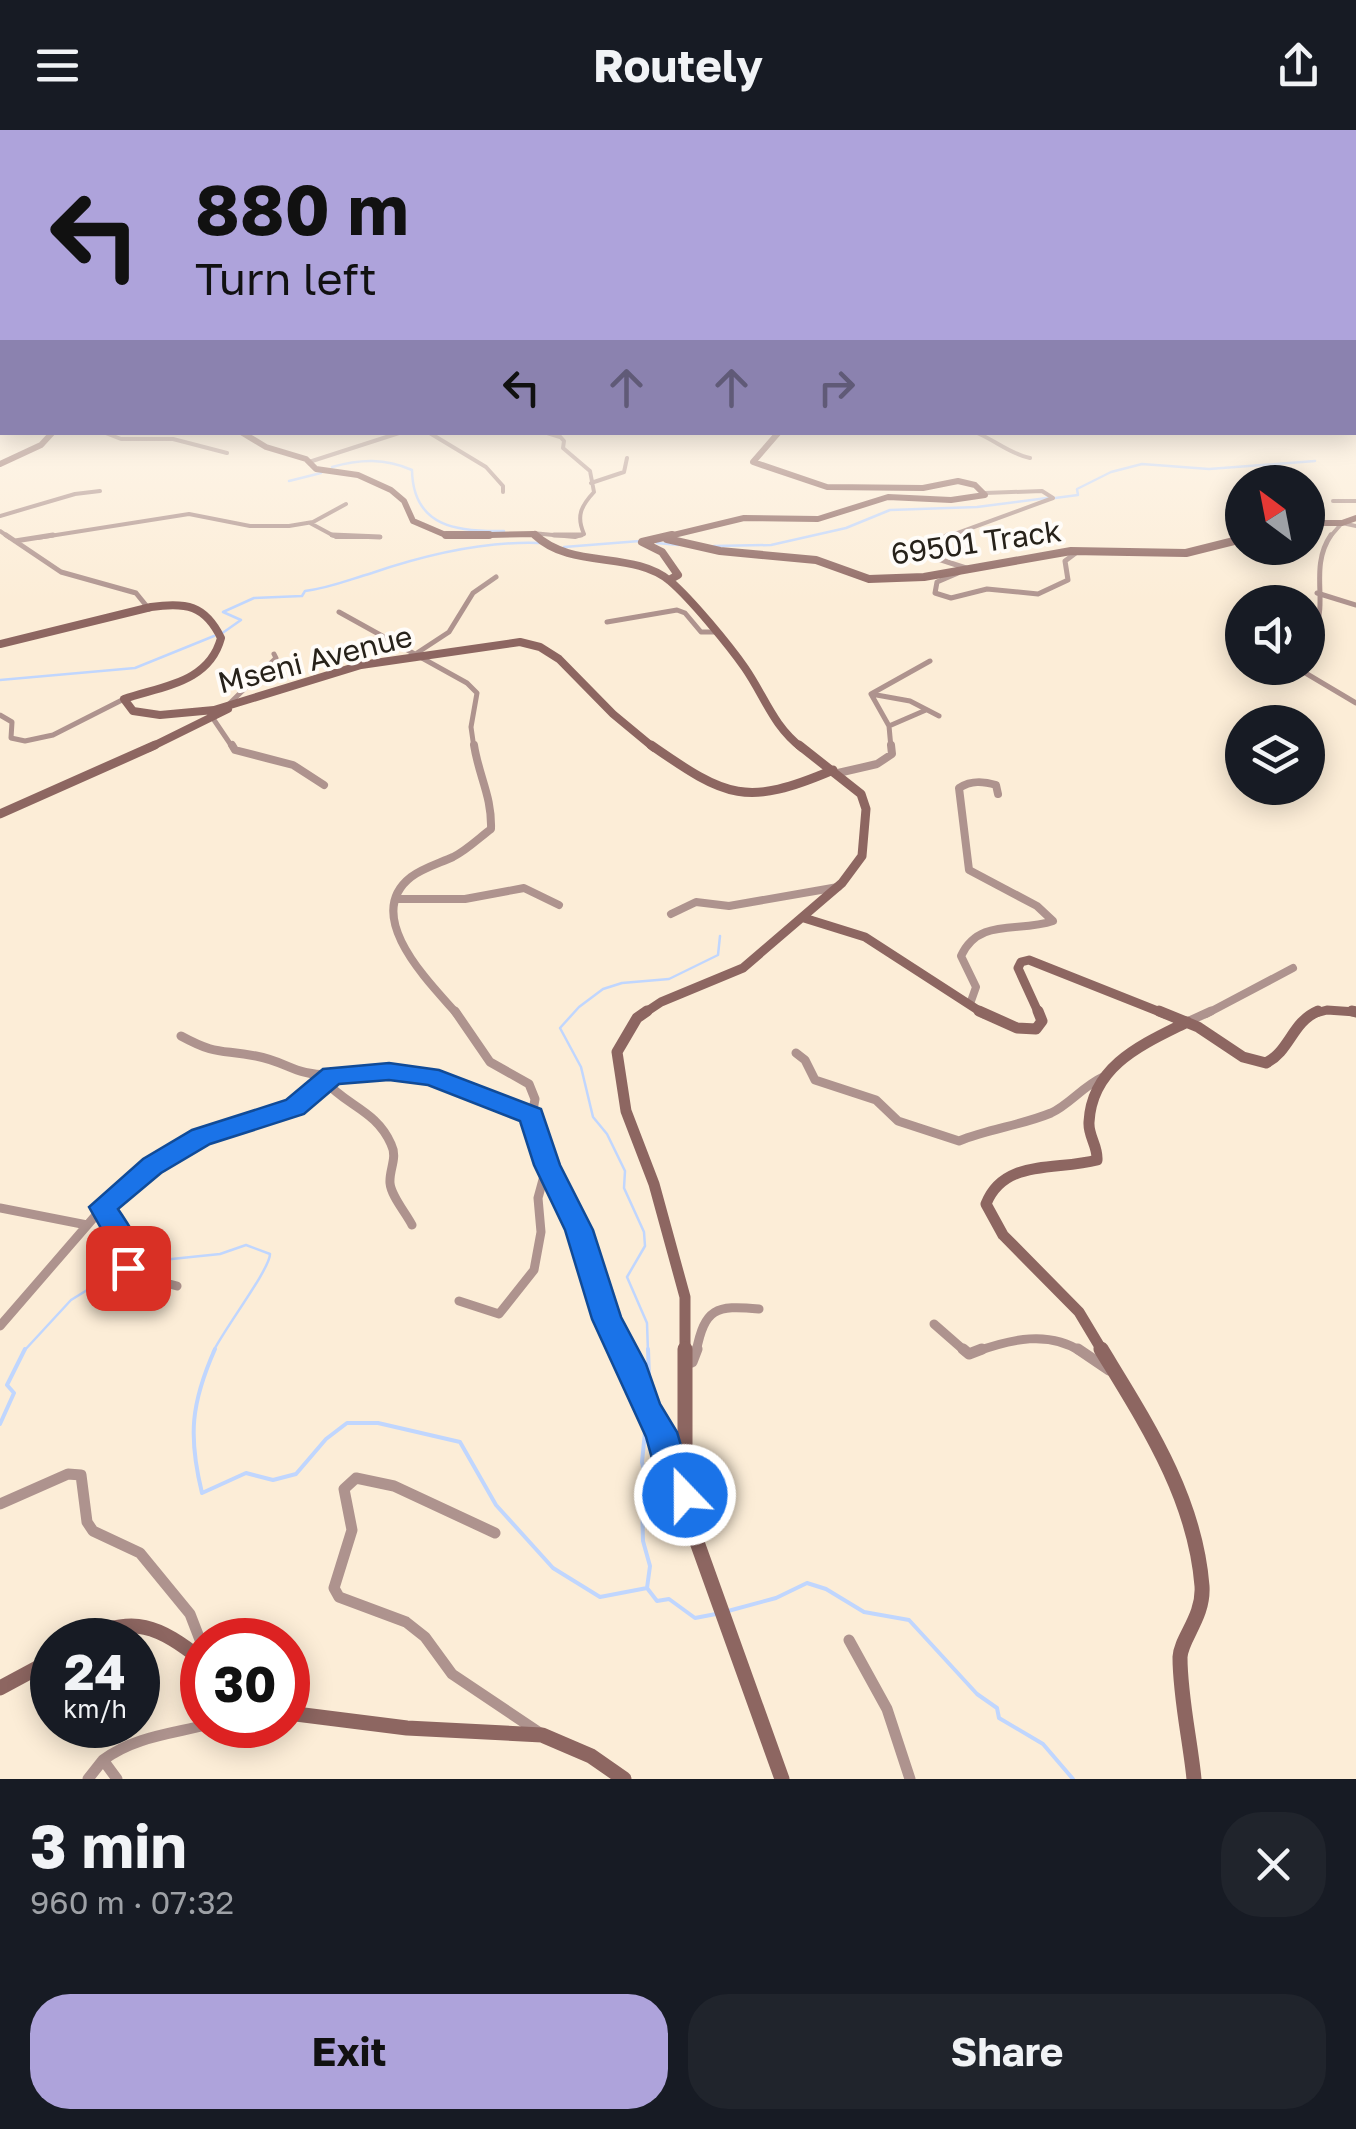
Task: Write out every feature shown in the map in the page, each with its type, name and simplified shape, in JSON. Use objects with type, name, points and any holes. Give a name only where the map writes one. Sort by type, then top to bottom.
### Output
[{"type":"street","points":[[0,464],[34,448]]},
{"type":"street","points":[[207,448],[226,453]]},
{"type":"street","points":[[269,448],[309,462],[316,470],[351,473],[391,490],[404,501],[413,521],[440,534],[584,535],[578,521],[582,505],[594,492],[590,472],[563,448]]},
{"type":"street","points":[[309,462],[353,448]]},
{"type":"street","points":[[455,448],[486,466],[503,486],[503,492]]},
{"type":"street","points":[[768,448],[752,462],[827,487],[879,484],[919,488],[965,481],[985,494]]},
{"type":"street","points":[[1008,448],[1015,455],[1030,458]]},
{"type":"street","points":[[590,484],[624,472],[626,458]]},
{"type":"street","points":[[0,516],[39,507],[76,492],[100,490]]},
{"type":"street","points":[[669,580],[678,575],[668,558],[642,543],[744,518],[818,519],[888,497],[951,500],[1040,491],[1053,496],[956,530],[926,549],[935,558],[963,568]]},
{"type":"street","points":[[1333,502],[1356,501]]},
{"type":"street","points":[[15,541],[189,514],[269,527],[310,523],[346,504]]},
{"type":"street","points":[[1318,585],[1323,543],[1342,523],[1356,518]]},
{"type":"street","points":[[1325,522],[1356,526]]},
{"type":"street","points":[[310,523],[320,532],[340,537],[380,537]]},
{"type":"street","points":[[0,531],[68,575],[136,593],[149,609]]},
{"type":"street","points":[[528,533],[552,550],[643,567],[669,580],[753,679],[781,732],[836,771],[860,794],[867,825],[862,856],[838,887],[804,918],[721,980],[647,1010],[624,1034],[617,1052],[626,1111],[654,1184],[685,1297],[685,1495],[724,1625],[782,1779]]},
{"type":"street","name":"69501 Track","points":[[661,538],[720,552],[816,560],[845,568],[864,579],[924,577],[1082,550],[1186,553],[1225,543]]},
{"type":"street","points":[[963,568],[937,582],[935,592],[951,598],[987,588],[1040,594],[1068,580],[1064,561],[1082,550]]},
{"type":"street","points":[[419,654],[450,632],[473,593],[496,577]]},
{"type":"street","points":[[1325,595],[1356,604]]},
{"type":"street","name":"Mseni Avenue","points":[[0,644],[59,634],[149,609],[182,604],[198,608],[209,616],[220,644],[206,668],[194,677],[124,700],[130,709],[146,714],[230,706],[352,667],[419,654],[499,642],[535,646],[567,666],[628,730],[684,767],[749,794],[772,793],[836,771]]},
{"type":"street","points":[[607,622],[677,610],[686,613],[701,632],[714,632]]},
{"type":"street","points":[[340,612],[357,616],[385,640],[458,675],[477,693],[471,727],[478,769],[492,800],[490,830],[450,860],[410,878],[396,899],[396,937],[442,1004],[454,1010],[490,1062],[529,1084],[535,1099],[532,1116],[547,1165],[579,1230],[607,1319],[661,1432],[676,1484],[685,1495]]},
{"type":"street","points":[[0,814],[212,717],[230,706],[276,658],[274,654]]},
{"type":"street","points":[[871,694],[930,661]]},
{"type":"street","points":[[1325,685],[1356,703]]},
{"type":"street","points":[[836,771],[877,764],[892,754],[889,726],[871,694]]},
{"type":"street","points":[[871,694],[903,699],[939,716]]},
{"type":"street","points":[[0,716],[12,722],[12,740],[22,741],[54,734],[124,700]]},
{"type":"street","points":[[889,726],[926,709]]},
{"type":"street","points":[[212,717],[234,750],[293,766],[324,784]]},
{"type":"street","points":[[970,1004],[976,987],[962,959],[965,946],[998,928],[1053,922],[1046,912],[969,870],[958,788],[968,782],[986,782],[996,785],[998,794]]},
{"type":"street","points":[[671,914],[696,902],[729,906],[838,887]]},
{"type":"street","points":[[396,899],[465,899],[524,888],[559,905]]},
{"type":"street","points":[[804,918],[863,936],[970,1004],[1005,1024],[1025,1030],[1038,1028],[1042,1022],[1018,968],[1030,960],[1187,1022],[1243,1057],[1266,1063],[1280,1056],[1298,1020],[1304,1016],[1335,1008],[1356,1012]]},
{"type":"street","points":[[796,1053],[805,1060],[815,1080],[872,1099],[895,1120],[955,1140],[1054,1112],[1085,1085],[1102,1077],[1119,1058],[1240,999],[1292,968]]},
{"type":"street","points":[[1204,1014],[1202,1022],[1209,1033]]},
{"type":"street","points":[[180,1036],[212,1053],[263,1057],[278,1068],[305,1076],[328,1078],[389,1072],[430,1076],[532,1116]]},
{"type":"street","points":[[1102,1077],[1089,1124],[1099,1152],[1097,1160],[1022,1170],[996,1185],[986,1204],[1002,1235],[1079,1312],[1158,1443],[1192,1530],[1201,1604],[1197,1622],[1181,1646],[1180,1666],[1194,1779]]},
{"type":"street","points":[[0,1326],[102,1207],[142,1173],[190,1144],[295,1107],[328,1078]]},
{"type":"street","points":[[328,1078],[336,1094],[368,1111],[391,1143],[396,1156],[390,1185],[412,1225]]},
{"type":"street","points":[[459,1301],[473,1302],[491,1314],[498,1314],[530,1279],[538,1253],[538,1198],[547,1165]]},
{"type":"street","points":[[102,1207],[126,1245],[126,1265],[140,1276],[177,1286]]},
{"type":"street","points":[[0,1208],[87,1225]]},
{"type":"street","points":[[685,1364],[697,1354],[700,1326],[706,1316],[725,1308],[759,1309]]},
{"type":"street","points":[[934,1324],[969,1354],[1000,1343],[1050,1337],[1066,1342],[1117,1375]]},
{"type":"street","points":[[0,1504],[68,1474],[81,1475],[87,1522],[94,1531],[140,1553],[192,1618]]},
{"type":"street","points":[[495,1533],[406,1491],[368,1478],[356,1478],[344,1489],[352,1530],[334,1588],[339,1597],[406,1622],[425,1638],[452,1674],[542,1735],[591,1756],[624,1779]]},
{"type":"street","points":[[849,1640],[882,1698],[910,1779]]},
{"type":"street","points":[[0,1688],[30,1672]]},
{"type":"street","points":[[310,1716],[407,1728],[542,1735]]},
{"type":"street","points":[[88,1779],[115,1750],[142,1738],[180,1730]]},
{"type":"street","points":[[103,1760],[117,1779]]},
{"type":"waterway","points":[[332,467],[372,461],[402,466],[412,470],[420,504],[441,523],[471,530],[504,531]]},
{"type":"waterway","points":[[1055,498],[1078,495],[1077,489],[1111,472],[1142,464],[1209,469],[1315,461]]},
{"type":"waterway","points":[[289,481],[321,473]]},
{"type":"waterway","points":[[714,546],[771,545],[846,528],[890,510],[977,507],[1047,498]]},
{"type":"waterway","points":[[564,547],[640,541]]},
{"type":"waterway","points":[[221,634],[241,620],[223,612],[254,598],[302,596],[305,591],[454,551],[539,543]]},
{"type":"waterway","points":[[657,543],[679,545]]},
{"type":"waterway","points":[[0,680],[135,668],[214,636]]},
{"type":"waterway","points":[[648,1352],[647,1323],[627,1277],[645,1246],[644,1232],[624,1188],[625,1171],[607,1134],[593,1117],[581,1067],[560,1028],[603,989],[622,983],[669,979],[718,955],[720,936]]},
{"type":"waterway","points":[[133,1263],[220,1254],[246,1245],[270,1254],[213,1352]]},
{"type":"waterway","points":[[24,1351],[71,1300],[126,1266]]},
{"type":"waterway","points":[[215,1349],[194,1420],[202,1493],[246,1473],[273,1480],[296,1474],[326,1439],[347,1423],[378,1423],[460,1442],[496,1505],[553,1568],[600,1597],[647,1588]]},
{"type":"waterway","points":[[648,1349],[650,1404]]},
{"type":"waterway","points":[[0,1424],[14,1393],[7,1385],[24,1351]]},
{"type":"waterway","points":[[646,1422],[642,1462],[648,1490],[642,1504],[643,1541],[650,1566],[647,1588]]},
{"type":"waterway","points":[[728,1611],[776,1598],[807,1583],[826,1589],[864,1612],[909,1620],[977,1694],[997,1708],[999,1718],[1043,1744],[1073,1779]]},
{"type":"waterway","points":[[647,1588],[657,1601],[669,1599],[695,1618],[716,1614]]},
{"type":"route","points":[[128,1268],[126,1245],[102,1207],[152,1166],[201,1137],[295,1107],[332,1076],[389,1072],[450,1081],[532,1116],[547,1165],[579,1230],[607,1319],[631,1364],[646,1410],[661,1432],[676,1484],[685,1495]]}]
